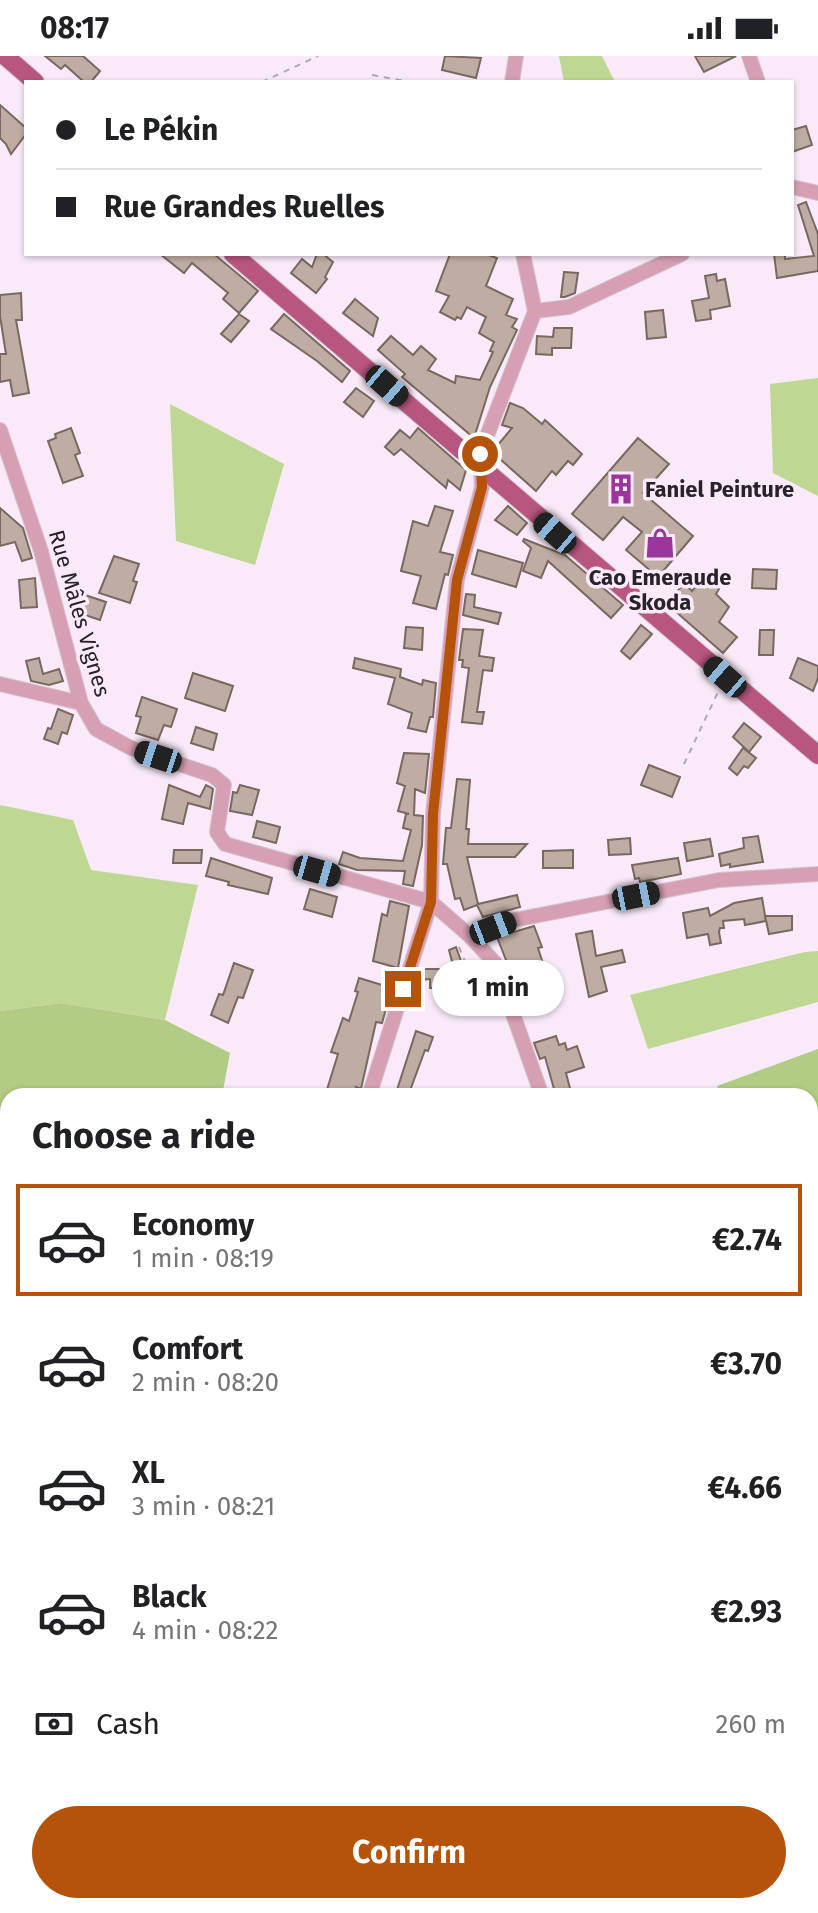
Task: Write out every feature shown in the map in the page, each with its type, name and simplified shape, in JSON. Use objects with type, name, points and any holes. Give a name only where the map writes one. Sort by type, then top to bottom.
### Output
[{"type":"main road","points":[[5,56],[33,80]]},
{"type":"main road","points":[[235,256],[818,755]]},
{"type":"street","points":[[512,80],[516,56]]},
{"type":"street","points":[[749,56],[757,80]]},
{"type":"street","points":[[794,187],[818,193]]},
{"type":"street","points":[[372,1088],[431,902],[433,814],[457,580],[482,487],[480,454],[535,311],[523,256]]},
{"type":"street","points":[[535,311],[569,307],[678,256]]},
{"type":"street","name":"Rue Mâles Vignes","points":[[0,430],[41,551],[81,703],[96,729],[131,748],[212,775],[224,785],[217,832],[225,844],[431,902]]},
{"type":"street","points":[[0,684],[81,703]]},
{"type":"street","points":[[465,938],[514,920],[719,880],[818,874]]},
{"type":"street","points":[[431,902],[465,938],[495,963],[539,1088]]},
{"type":"path","points":[[266,80],[318,56]]},
{"type":"path","points":[[372,75],[400,80]]},
{"type":"path","points":[[684,764],[725,677]]},
{"type":"path","points":[[465,938],[459,950],[466,964]]},
{"type":"green space","points":[[559,56],[602,56],[614,80],[564,80]]},
{"type":"green space","points":[[818,378],[818,496],[773,473],[770,384]]},
{"type":"green space","points":[[170,404],[284,464],[255,565],[176,541]]},
{"type":"green space","points":[[0,805],[73,820],[91,870],[198,885],[165,1020],[61,1003],[0,1011]]},
{"type":"green space","points":[[818,951],[818,1002],[648,1049],[630,995]]},
{"type":"green space","points":[[61,1003],[165,1020],[230,1053],[223,1088],[0,1088],[0,1011]]},
{"type":"green space","points":[[818,1049],[818,1088],[717,1086]]},
{"type":"building","points":[[45,56],[83,56],[100,71],[93,80],[82,80],[65,65],[61,69]]},
{"type":"building","points":[[445,56],[481,58],[476,78],[442,70]]},
{"type":"building","points":[[695,56],[736,56],[704,72]]},
{"type":"building","points":[[0,105],[24,126],[24,137],[11,154],[0,138]]},
{"type":"building","points":[[806,126],[812,145],[794,151],[794,129]]},
{"type":"building","points":[[806,202],[818,234],[818,271],[777,278],[774,256],[785,256],[785,259],[814,256],[798,205]]},
{"type":"building","points":[[163,256],[216,256],[258,291],[239,313],[223,299],[228,293],[192,263],[184,273]]},
{"type":"building","points":[[316,256],[326,256],[333,262],[325,277],[327,279],[316,293],[291,273],[302,259],[312,267]]},
{"type":"building","points":[[449,256],[492,256],[497,258],[486,286],[513,299],[506,315],[517,319],[512,327],[517,330],[490,387],[474,438],[402,377],[405,374],[378,350],[391,336],[413,355],[421,346],[436,359],[428,370],[455,383],[456,376],[480,380],[493,352],[490,351],[494,342],[479,333],[486,317],[467,307],[461,319],[457,317],[455,320],[440,312],[449,296],[436,291]]},
{"type":"building","points":[[564,272],[578,273],[575,293],[561,297]]},
{"type":"building","points":[[716,274],[717,281],[725,279],[730,306],[710,310],[711,319],[696,321],[692,301],[709,298],[705,276]]},
{"type":"building","points":[[21,293],[22,320],[16,320],[29,393],[13,396],[10,380],[0,382],[0,354],[6,354],[0,295]]},
{"type":"building","points":[[355,299],[378,318],[373,336],[343,313]]},
{"type":"building","points":[[663,310],[666,337],[647,339],[645,312]]},
{"type":"building","points":[[239,314],[249,321],[231,342],[221,334]]},
{"type":"building","points":[[284,314],[350,371],[342,382],[271,329]]},
{"type":"building","points":[[554,328],[572,328],[571,348],[552,348],[552,355],[536,354],[537,336],[553,337]]},
{"type":"building","points":[[356,388],[374,401],[363,417],[344,402]]},
{"type":"building","points":[[510,403],[523,408],[542,424],[545,420],[582,454],[573,465],[568,461],[556,475],[552,471],[536,491],[492,452],[512,428],[502,425]]},
{"type":"building","points":[[71,428],[80,453],[75,455],[83,476],[63,483],[48,441],[56,438],[55,434]]},
{"type":"building","points":[[418,428],[466,470],[460,490],[448,480],[446,488],[401,449],[394,455],[385,447],[400,430],[410,438]]},
{"type":"building","points":[[638,438],[669,464],[643,493],[693,536],[658,577],[626,550],[642,532],[623,517],[603,540],[572,514]]},
{"type":"building","points":[[435,506],[453,511],[440,552],[453,555],[436,609],[413,603],[421,576],[401,571],[413,521],[428,526]]},
{"type":"building","points":[[508,506],[527,523],[517,535],[495,520]]},
{"type":"building","points":[[0,508],[23,528],[32,558],[22,561],[15,542],[0,546]]},
{"type":"building","points":[[524,539],[565,555],[623,605],[611,618],[548,561],[541,578],[523,571],[531,548]]},
{"type":"building","points":[[478,550],[523,563],[516,587],[472,574]]},
{"type":"building","points":[[114,556],[139,564],[130,603],[99,593]]},
{"type":"building","points":[[753,569],[777,570],[776,589],[752,588]]},
{"type":"building","points":[[705,576],[719,589],[716,594],[729,607],[719,622],[737,637],[723,653],[667,604],[684,583],[692,591]]},
{"type":"building","points":[[35,578],[37,607],[21,608],[19,580]]},
{"type":"building","points":[[82,594],[106,602],[100,620],[76,612]]},
{"type":"building","points":[[466,594],[475,595],[474,607],[501,613],[498,624],[463,615]]},
{"type":"building","points":[[641,625],[652,634],[630,659],[621,651]]},
{"type":"building","points":[[406,627],[423,628],[422,650],[404,648]]},
{"type":"building","points":[[463,629],[483,630],[479,656],[494,658],[492,671],[483,670],[477,712],[484,712],[482,724],[462,722],[469,668],[462,667],[463,660],[459,660]]},
{"type":"building","points":[[760,630],[774,630],[773,655],[759,655]]},
{"type":"building","points":[[39,658],[43,674],[59,669],[63,681],[49,685],[31,681],[26,661]]},
{"type":"building","points":[[355,658],[401,669],[400,677],[422,685],[423,680],[436,683],[433,717],[430,717],[426,732],[408,728],[412,713],[388,704],[395,678],[353,668]]},
{"type":"building","points":[[798,658],[818,666],[813,691],[790,678]]},
{"type":"building","points":[[193,673],[233,686],[225,711],[185,698]]},
{"type":"building","points":[[142,697],[177,709],[171,727],[164,725],[158,740],[136,733],[141,717],[136,716]]},
{"type":"building","points":[[58,709],[73,715],[67,734],[62,732],[58,744],[44,739]]},
{"type":"building","points":[[744,723],[761,737],[749,752],[733,737]]},
{"type":"building","points":[[196,727],[217,734],[213,750],[191,743]]},
{"type":"building","points":[[743,748],[756,758],[737,775],[729,768]]},
{"type":"building","points":[[404,753],[429,754],[425,793],[415,789],[414,815],[423,816],[422,845],[413,886],[403,884],[405,871],[357,870],[339,864],[343,852],[360,858],[403,861],[411,830],[403,828],[406,814],[409,814],[398,811],[405,786],[397,783]]},
{"type":"building","points":[[649,765],[680,777],[672,797],[641,785]]},
{"type":"building","points":[[457,779],[470,780],[466,829],[469,829],[468,844],[527,844],[515,857],[467,857],[478,904],[517,895],[520,907],[483,917],[477,905],[464,910],[460,898],[455,899],[447,864],[443,864],[446,828],[451,828]]},
{"type":"building","points":[[169,785],[200,797],[206,785],[210,787],[213,789],[210,809],[188,803],[183,824],[162,819]]},
{"type":"building","points":[[240,785],[259,790],[252,815],[230,811],[233,792],[237,793]]},
{"type":"building","points":[[257,821],[280,827],[276,843],[253,837]]},
{"type":"building","points":[[758,836],[763,862],[721,866],[719,854],[744,848],[743,838]]},
{"type":"building","points":[[630,838],[631,854],[609,855],[608,840]]},
{"type":"building","points":[[710,839],[713,856],[687,861],[684,843]]},
{"type":"building","points":[[174,850],[202,850],[201,863],[173,863]]},
{"type":"building","points":[[573,850],[573,868],[543,868],[543,851]]},
{"type":"building","points":[[211,858],[272,878],[268,894],[228,885],[229,882],[206,876]]},
{"type":"building","points":[[678,858],[681,874],[640,882],[639,878],[635,879],[632,865]]},
{"type":"building","points":[[310,889],[337,897],[332,917],[304,909]]},
{"type":"building","points":[[762,898],[766,921],[745,925],[744,919],[723,921],[724,928],[720,928],[719,932],[721,943],[710,945],[708,934],[687,938],[683,913],[708,908],[710,916],[734,903]]},
{"type":"building","points":[[390,901],[409,906],[398,968],[373,961],[382,914],[387,916]]},
{"type":"building","points":[[765,916],[792,916],[792,930],[769,934]]},
{"type":"building","points":[[534,926],[548,979],[555,977],[559,989],[540,995],[528,961],[508,965],[497,937]]},
{"type":"building","points":[[592,931],[596,956],[622,950],[625,962],[601,967],[607,991],[589,997],[576,934]]},
{"type":"building","points":[[456,947],[464,969],[486,969],[493,986],[477,991],[474,979],[453,981],[453,995],[440,995],[440,988],[430,988],[430,979],[419,980],[422,969],[454,969],[449,950]]},
{"type":"building","points":[[234,963],[253,970],[243,998],[238,997],[228,1023],[211,1015],[219,994],[223,995]]},
{"type":"building","points":[[359,978],[392,988],[382,1023],[376,1022],[361,1088],[327,1088],[338,1054],[331,1052],[343,1018],[349,1021],[358,992],[355,991]]},
{"type":"building","points":[[416,1031],[433,1037],[411,1088],[398,1088]]},
{"type":"building","points":[[556,1036],[559,1045],[565,1043],[567,1050],[577,1046],[584,1067],[566,1073],[570,1088],[554,1088],[545,1057],[540,1059],[534,1043]]},
{"type":"place","name":"Faniel Peinture","points":[[621,489]]},
{"type":"place","name":"Cao Emeraude Skoda","points":[[660,543]]},
{"type":"route","points":[[403,989],[431,902],[433,814],[457,580],[482,487],[480,454]]}]
